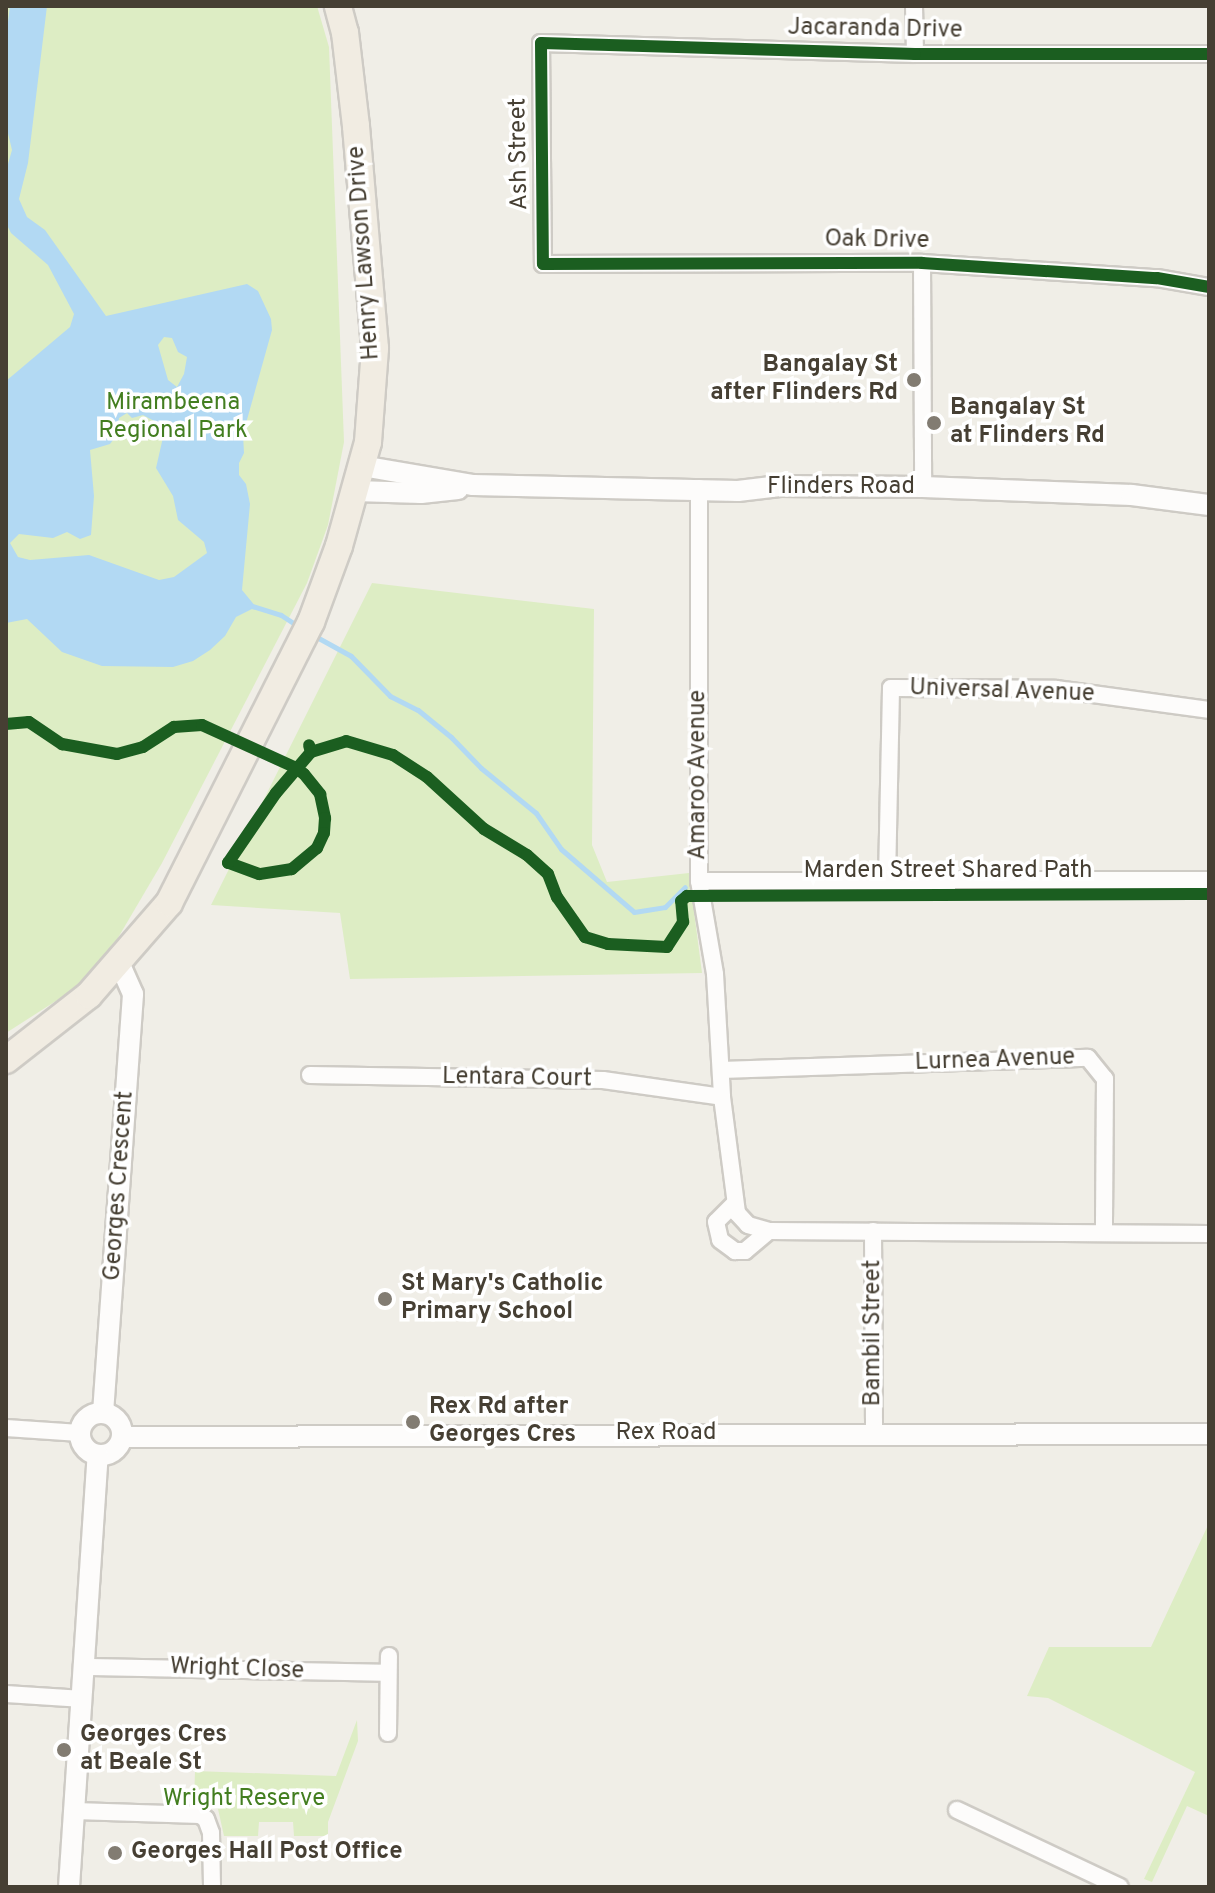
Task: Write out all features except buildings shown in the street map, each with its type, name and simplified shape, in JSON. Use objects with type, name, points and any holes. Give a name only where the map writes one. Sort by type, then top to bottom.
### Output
[{"type":"main road","name":"Henry Lawson Drive","points":[[6,1060],[62,1018],[119,962],[169,903],[306,631],[355,491],[371,423],[375,348],[356,126],[345,33],[338,6]]},
{"type":"street","points":[[914,6],[915,54]]},
{"type":"street","name":"Jacaranda Drive","points":[[541,43],[915,54],[1209,54]]},
{"type":"street","name":"Ash Street","points":[[541,43],[543,264]]},
{"type":"street","points":[[922,263],[923,487]]},
{"type":"street","name":"Oak Drive","points":[[543,264],[922,263],[1157,278],[1209,287]]},
{"type":"street","name":"Flinders Road","points":[[362,466],[473,485],[923,487],[1132,495],[1209,505]]},
{"type":"street","name":"Flinders Road","points":[[355,491],[421,493],[452,491],[473,485]]},
{"type":"street","name":"Amaroo Avenue","points":[[699,488],[699,881],[715,974],[722,1097],[734,1204]]},
{"type":"street","name":"Universal Avenue","points":[[887,880],[891,688],[1056,689],[1209,710]]},
{"type":"street","points":[[699,881],[1209,880]]},
{"type":"street","name":"Georges Crescent","points":[[103,1413],[133,994],[119,962]]},
{"type":"street","name":"Lurnea Avenue","points":[[721,1070],[1088,1058],[1105,1079],[1104,1232]]},
{"type":"street","name":"Lentara Court","points":[[310,1075],[603,1080],[722,1097]]},
{"type":"street","points":[[769,1231],[745,1251],[735,1251],[720,1240],[716,1222],[734,1204],[748,1225],[769,1231],[1209,1234]]},
{"type":"street","name":"Bambil Street","points":[[873,1231],[874,1435]]},
{"type":"street","points":[[103,1413],[120,1423],[123,1437],[114,1451],[98,1455],[87,1450],[80,1433],[87,1418],[103,1413]]},
{"type":"street","points":[[6,1428],[80,1433]]},
{"type":"street","name":"Rex Road","points":[[123,1437],[1209,1434]]},
{"type":"street","points":[[69,1887],[98,1455]]},
{"type":"street","points":[[388,1733],[389,1656]]},
{"type":"street","name":"Wright Close","points":[[86,1667],[388,1673]]},
{"type":"street","points":[[6,1694],[83,1699]]},
{"type":"street","points":[[957,1810],[1120,1887]]},
{"type":"street","points":[[75,1811],[200,1815],[206,1819],[211,1833],[212,1887]]},
{"type":"green space","name":"Mirambeena Regional Park","points":[[6,6],[317,6],[329,47],[344,442],[328,525],[307,583],[162,863],[112,948],[73,990],[6,1033]]},
{"type":"green space","points":[[372,583],[594,609],[592,845],[607,882],[689,873],[702,973],[350,979],[340,913],[211,905]]},
{"type":"green space","points":[[1209,1523],[1209,1816],[1187,1806],[1152,1882],[1144,1879],[1195,1772],[1048,1698],[1027,1696],[1049,1647],[1151,1647]]},
{"type":"green space","name":"Wright Reserve","points":[[357,1720],[358,1741],[328,1822],[328,1836],[294,1836],[293,1822],[259,1822],[258,1836],[224,1836],[218,1809],[194,1804],[195,1771],[336,1776]]},
{"type":"water","points":[[10,6],[47,6],[28,163],[19,199],[27,217],[45,230],[106,316],[247,284],[258,291],[271,319],[272,330],[243,434],[244,453],[239,463],[239,475],[246,484],[250,504],[242,590],[256,607],[236,617],[225,636],[210,650],[193,661],[173,667],[102,666],[62,652],[27,619],[6,623],[6,381],[70,327],[74,314],[48,265],[11,233],[6,223],[6,171],[12,150],[6,125],[6,38]],"holes":[[[164,337],[172,338],[178,352],[187,357],[184,374],[177,387],[168,380],[158,345]],[[127,413],[132,418],[143,415],[158,423],[164,433],[156,468],[173,496],[178,520],[204,542],[207,553],[174,577],[159,580],[89,555],[30,560],[18,557],[10,543],[19,534],[53,538],[67,532],[80,539],[91,535],[94,496],[90,450],[110,444],[116,436],[119,418]]]},
{"type":"waterway","points":[[252,606],[281,615],[301,628]]},
{"type":"waterway","points":[[313,635],[351,656],[390,696],[418,710],[451,737],[481,768],[536,813],[561,849],[634,912],[665,907],[685,887]]},
{"type":"cycle path","points":[[1209,54],[915,54],[541,43],[543,264],[922,263],[1157,278],[1209,287]]},
{"type":"cycle path","points":[[6,724],[29,722],[62,744],[117,754],[143,747],[174,727],[202,725],[294,767],[304,774],[320,794],[325,818],[324,833],[317,848],[292,869],[259,874],[228,863],[276,793],[311,752],[309,745]]},
{"type":"cycle path","name":"Marden Street Shared Path","points":[[311,752],[346,741],[393,755],[427,777],[484,829],[527,855],[548,874],[557,897],[585,937],[608,944],[667,947],[683,922],[681,901],[687,896],[1209,894]]},
{"type":"place","name":"Bangalay St after Flinders Rd","points":[[914,380]]},
{"type":"place","name":"Bangalay St at Flinders Rd","points":[[934,423]]},
{"type":"place","name":"St Mary's Catholic Primary School","points":[[385,1299]]},
{"type":"place","name":"Rex Rd after Georges Cres","points":[[413,1422]]},
{"type":"place","name":"Georges Cres at Beale St","points":[[64,1750]]},
{"type":"place","name":"Georges Hall Post Office","points":[[115,1853]]}]
